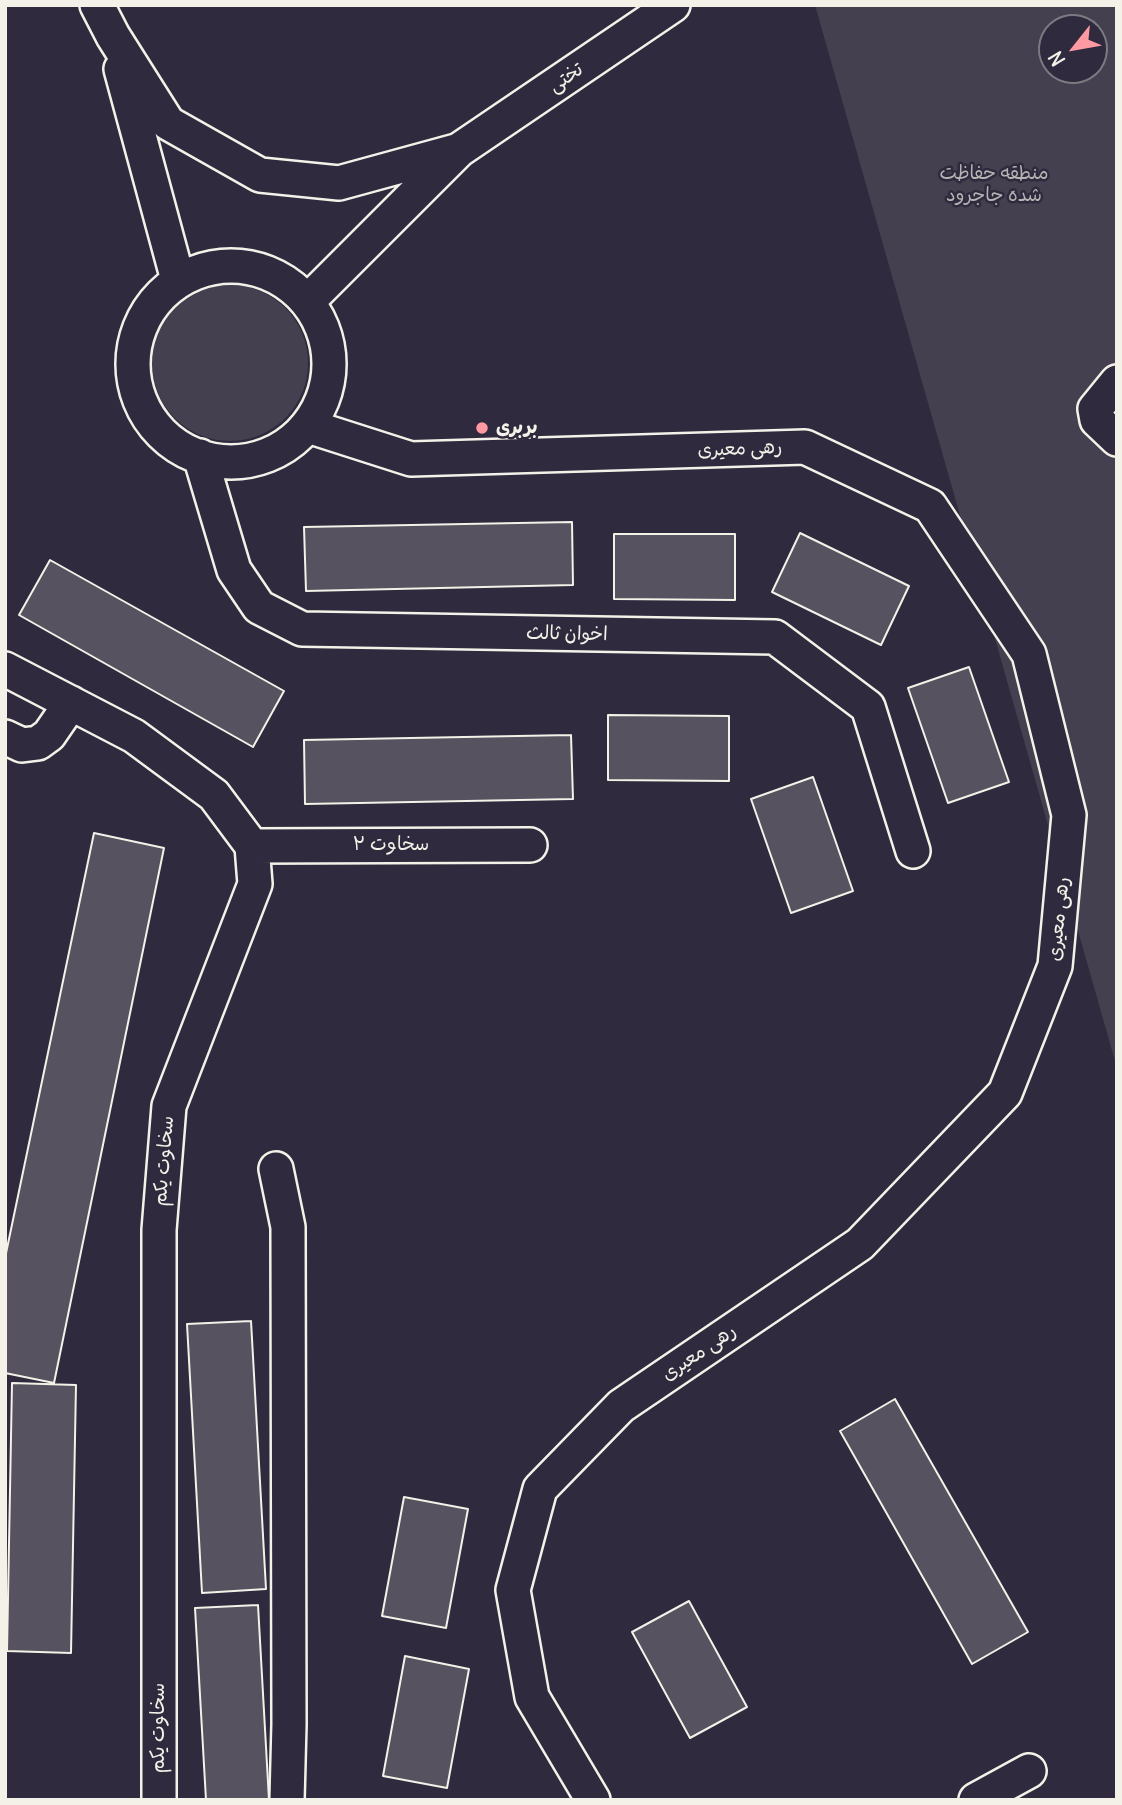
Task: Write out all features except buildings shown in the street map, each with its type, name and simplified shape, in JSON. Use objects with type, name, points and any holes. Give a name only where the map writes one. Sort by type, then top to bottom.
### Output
[{"type":"street","points":[[97,5],[113,36],[168,124],[260,175],[339,183],[459,150]]},
{"type":"street","name":"تختی","points":[[459,150],[673,5]]},
{"type":"street","points":[[113,36],[178,280]]},
{"type":"street","points":[[307,302],[459,150]]},
{"type":"street","points":[[232,265],[260,270],[286,283],[307,302],[324,331],[329,364],[324,397],[308,426],[282,449],[251,461],[217,462],[184,451],[158,430],[139,401],[132,367],[136,334],[152,303],[178,280],[204,269],[232,265]]},
{"type":"street","points":[[1117,382],[1095,409],[1097,420],[1117,439]]},
{"type":"street","name":"رهی معیری","points":[[308,426],[411,459],[806,446],[930,506],[1029,654],[1069,816],[1055,966],[1005,1093],[860,1244],[621,1406],[540,1489],[513,1590],[532,1697],[593,1800]]},
{"type":"street","name":"اخوان ثالث","points":[[200,456],[234,570],[259,607],[302,629],[775,637],[869,707],[913,851]]},
{"type":"street","points":[[5,669],[134,736],[214,795],[252,846]]},
{"type":"street","points":[[5,737],[22,745],[38,743],[49,735],[71,703]]},
{"type":"street","name":"سخاوت ۲","points":[[252,846],[530,845]]},
{"type":"street","name":"سخاوت یکم","points":[[159,1800],[159,1230],[169,1106],[255,884],[252,846]]},
{"type":"street","points":[[276,1169],[288,1227],[287,1800]]},
{"type":"street","points":[[976,1800],[1029,1771]]},
{"type":"green space","name":"منطقه حفاظت شده جاجرود","points":[[815,5],[1117,5],[1117,1068]]},
{"type":"green space","points":[[230,285],[260,291],[285,308],[302,333],[308,363],[302,393],[285,418],[260,435],[230,441],[200,435],[175,418],[158,393],[152,363],[158,333],[175,308],[200,291]]},
{"type":"place","name":"بربری","points":[[482,428]]}]
